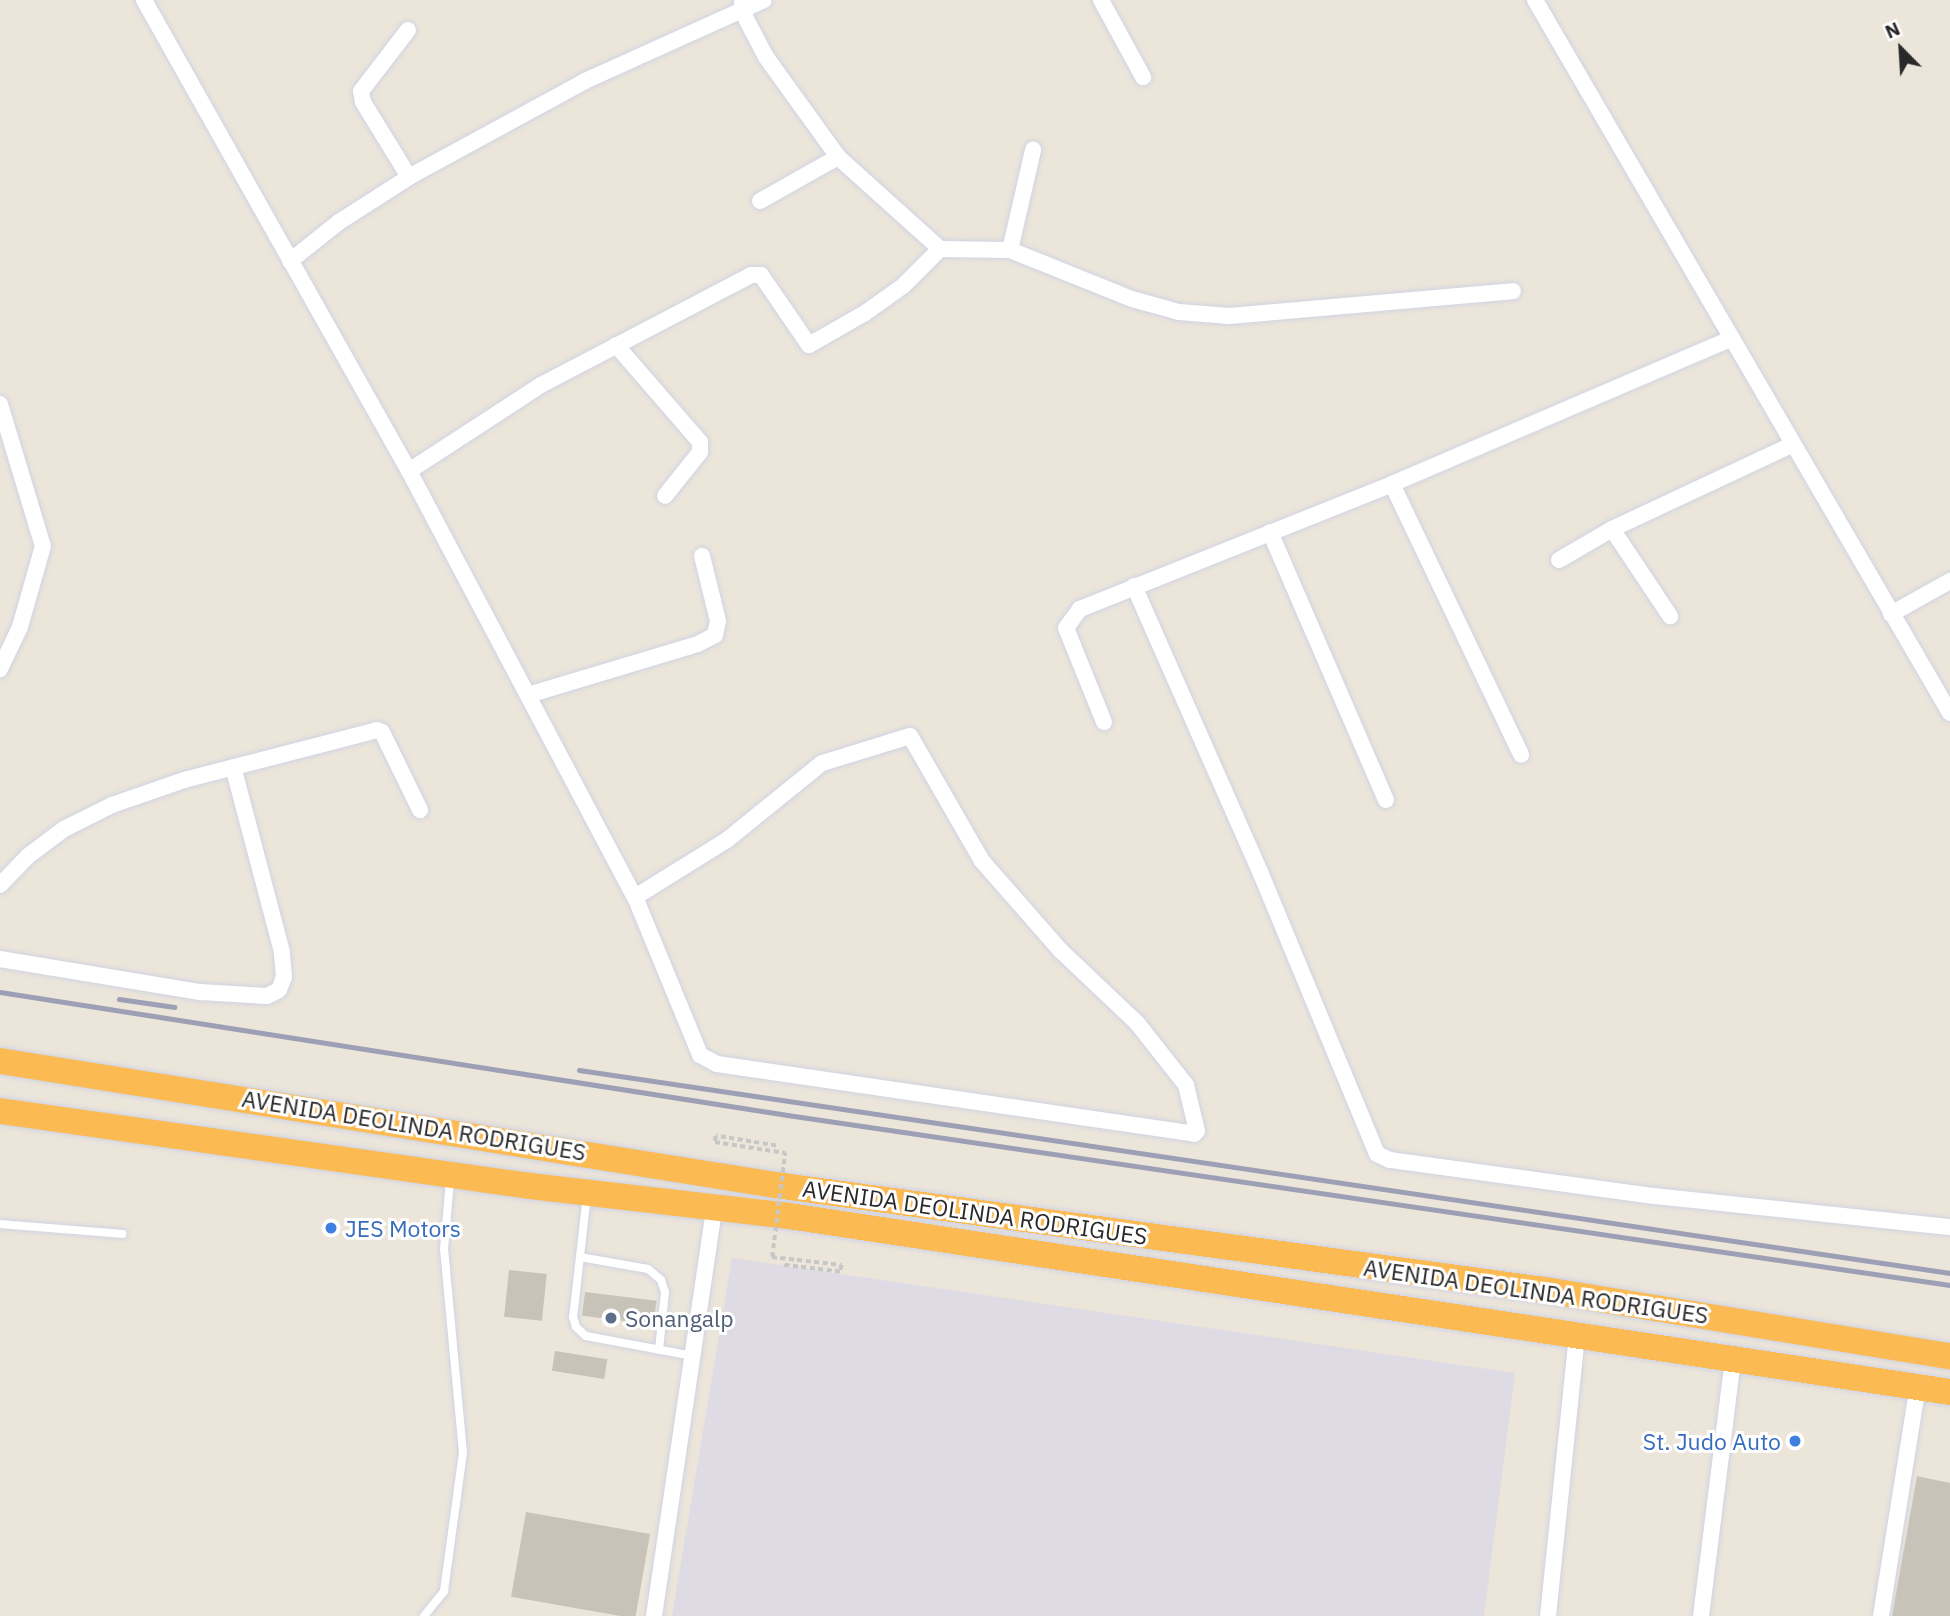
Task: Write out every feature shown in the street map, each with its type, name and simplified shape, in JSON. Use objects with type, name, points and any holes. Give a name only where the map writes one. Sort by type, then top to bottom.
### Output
[{"type":"highway","name":"AVENIDA DEOLINDA RODRIGUES","points":[[0,1061],[776,1185],[1545,1290],[1950,1356]]},
{"type":"highway","name":"AVENIDA DEOLINDA RODRIGUES","points":[[0,1111],[587,1192],[715,1205],[1950,1392]]},
{"type":"street","points":[[144,0],[409,471],[528,695],[635,898],[706,1061],[1194,1134],[1197,1131],[1186,1086],[1137,1023],[1060,951],[982,862],[909,736],[822,763],[727,839],[635,898]]},
{"type":"street","points":[[290,261],[339,222],[409,177],[585,81],[742,6],[764,0]]},
{"type":"street","points":[[1101,0],[1143,77]]},
{"type":"street","points":[[1535,0],[1791,445],[1950,713]]},
{"type":"street","points":[[742,6],[789,93],[838,157],[940,249],[1010,250],[1132,299],[1179,312],[1229,316],[1513,291]]},
{"type":"street","points":[[408,30],[362,91],[363,102],[409,177]]},
{"type":"street","points":[[1010,250],[1033,150]]},
{"type":"street","points":[[760,201],[838,157]]},
{"type":"street","points":[[409,471],[541,385],[751,275],[761,275],[804,343],[815,344],[903,286],[940,249]]},
{"type":"street","points":[[1104,722],[1066,628],[1080,609],[1392,484],[1730,339]]},
{"type":"street","points":[[616,345],[699,442],[700,452],[666,496]]},
{"type":"street","points":[[0,404],[43,545],[20,626],[0,669]]},
{"type":"street","points":[[1559,560],[1612,529],[1791,445]]},
{"type":"street","points":[[1392,484],[1521,755]]},
{"type":"street","points":[[1612,529],[1670,616]]},
{"type":"street","points":[[1270,532],[1387,800]]},
{"type":"street","points":[[528,695],[698,644],[715,635],[718,621],[702,556]]},
{"type":"street","points":[[1891,614],[1950,581]]},
{"type":"street","points":[[1134,586],[1261,874],[1377,1154],[1390,1160],[1654,1196],[1950,1227]]},
{"type":"street","points":[[0,885],[28,856],[64,829],[112,805],[233,767],[377,730],[382,732],[420,810]]},
{"type":"street","points":[[0,959],[200,992],[267,996],[279,990],[284,977],[282,952],[233,767]]},
{"type":"street","points":[[654,1616],[715,1205]]},
{"type":"street","points":[[1548,1616],[1577,1336]]},
{"type":"street","points":[[1701,1616],[1733,1359]]},
{"type":"street","points":[[1881,1616],[1919,1386]]},
{"type":"lane","points":[[425,1616],[444,1591],[463,1453],[444,1249],[450,1173]]},
{"type":"lane","points":[[587,1192],[573,1317],[576,1327],[586,1336],[693,1356]]},
{"type":"lane","points":[[0,1224],[123,1234]]},
{"type":"lane","points":[[580,1257],[648,1269],[661,1280],[665,1292],[659,1350]]},
{"type":"path","points":[[776,1146],[716,1136],[715,1142],[785,1153],[772,1257],[842,1265],[840,1272],[781,1265]]},
{"type":"shaded area","points":[[732,1258],[1515,1373],[1484,1616],[672,1616]]},
{"type":"building","points":[[509,1270],[547,1274],[542,1321],[504,1317]]},
{"type":"building","points":[[585,1292],[656,1301],[654,1325],[582,1316]]},
{"type":"building","points":[[555,1351],[607,1359],[604,1379],[552,1371]]},
{"type":"building","points":[[1917,1476],[1950,1483],[1950,1616],[1892,1616]]},
{"type":"building","points":[[526,1512],[650,1534],[636,1616],[621,1616],[511,1597]]},
{"type":"railway","points":[[0,992],[787,1115],[1950,1285]]},
{"type":"railway","points":[[119,999],[174,1007]]},
{"type":"railway","points":[[579,1070],[1950,1273]]},
{"type":"place","name":"JES Motors","points":[[331,1228]]},
{"type":"place","name":"Sonangalp","points":[[611,1318]]},
{"type":"place","name":"St. Judo Auto","points":[[1795,1441]]}]
